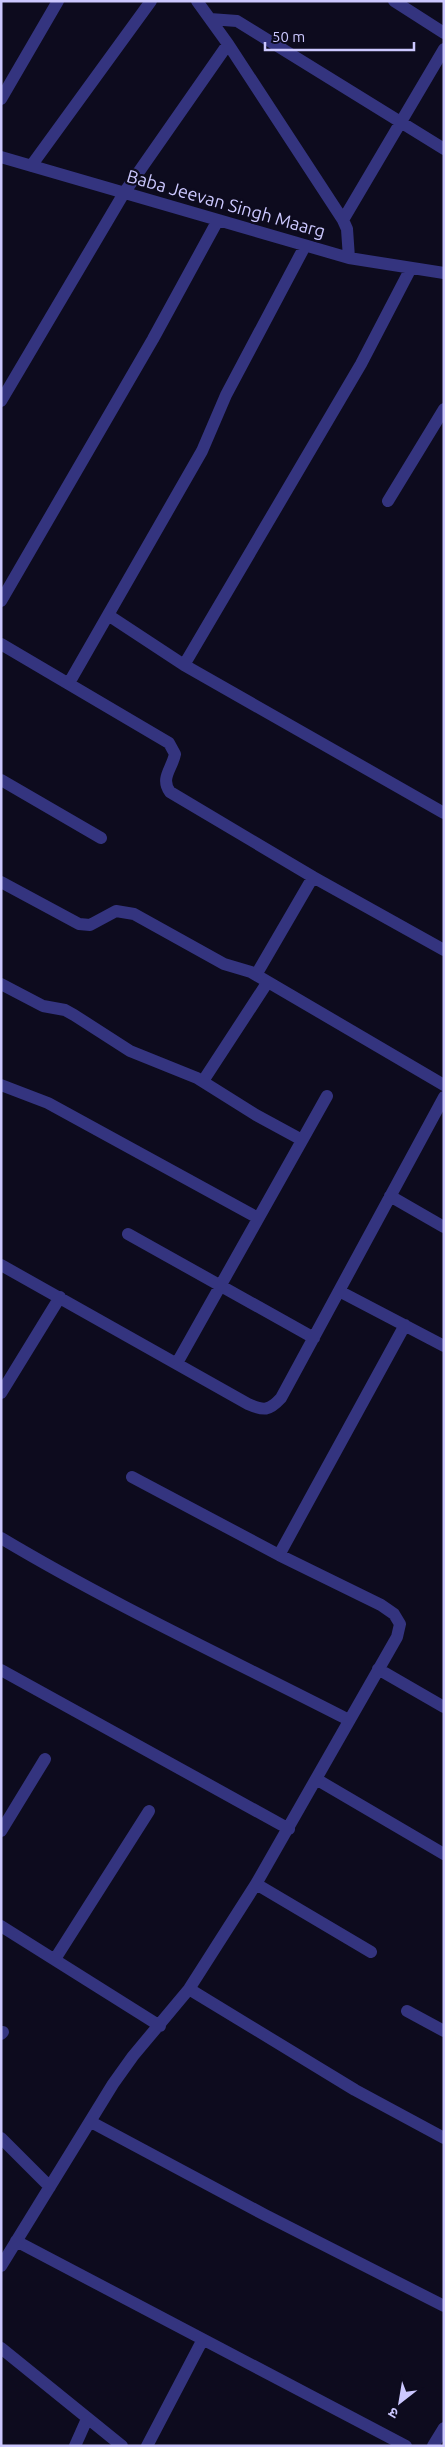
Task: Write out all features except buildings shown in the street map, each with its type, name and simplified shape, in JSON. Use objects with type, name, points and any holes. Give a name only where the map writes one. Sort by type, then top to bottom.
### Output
[{"type":"street","points":[[1,100],[58,1]]},
{"type":"street","points":[[197,1],[228,44],[343,220],[347,229],[349,258]]},
{"type":"street","points":[[394,1],[444,33]]},
{"type":"street","points":[[31,166],[147,2]]},
{"type":"street","points":[[210,19],[237,21],[444,149]]},
{"type":"street","points":[[1,401],[124,193],[228,44]]},
{"type":"street","points":[[343,220],[444,49]]},
{"type":"street","name":"Baba Jeevan Singh Maarg","points":[[1,157],[349,258],[444,273]]},
{"type":"street","points":[[1,601],[152,339],[218,220]]},
{"type":"street","points":[[69,683],[202,451],[222,402],[305,246]]},
{"type":"street","points":[[184,665],[361,364],[411,268]]},
{"type":"street","points":[[388,500],[444,409]]},
{"type":"street","points":[[108,616],[184,665],[443,810]]},
{"type":"street","points":[[1,644],[169,743],[175,754],[166,779],[166,786],[170,792],[314,877],[444,950]]},
{"type":"street","points":[[1,780],[101,838]]},
{"type":"street","points":[[203,1081],[261,979],[314,877]]},
{"type":"street","points":[[1,882],[79,924],[90,925],[116,911],[134,914],[224,964],[244,969],[444,1085]]},
{"type":"street","points":[[1,984],[43,1006],[65,1010],[137,1055],[203,1081],[250,1112],[302,1140]]},
{"type":"street","points":[[1,1085],[48,1103],[258,1218]]},
{"type":"street","points":[[177,1363],[327,1096]]},
{"type":"street","points":[[1,1264],[248,1404],[262,1410],[272,1408],[281,1398],[390,1196],[439,1120],[444,1097]]},
{"type":"street","points":[[390,1196],[444,1227]]},
{"type":"street","points":[[128,1234],[314,1338]]},
{"type":"street","points":[[339,1291],[444,1346]]},
{"type":"street","points":[[1,1393],[60,1297]]},
{"type":"street","points":[[279,1555],[405,1326]]},
{"type":"street","points":[[1,2266],[113,2084],[133,2056],[190,1989],[256,1884],[397,1637],[400,1624],[394,1614],[381,1605],[279,1555],[132,1477]]},
{"type":"street","points":[[1,1538],[57,1571],[116,1602],[349,1720]]},
{"type":"street","points":[[378,1669],[444,1707]]},
{"type":"street","points":[[1,1670],[288,1829]]},
{"type":"street","points":[[1,1830],[45,1759]]},
{"type":"street","points":[[316,1779],[444,1854]]},
{"type":"street","points":[[55,1959],[149,1811]]},
{"type":"street","points":[[256,1884],[371,1952]]},
{"type":"street","points":[[1,1926],[160,2026]]},
{"type":"street","points":[[190,1989],[355,2090],[444,2138]]},
{"type":"street","points":[[407,2011],[444,2031]]},
{"type":"street","points":[[91,2122],[266,2215],[444,2306]]},
{"type":"street","points":[[1,2138],[50,2187]]},
{"type":"street","points":[[16,2241],[397,2444]]},
{"type":"street","points":[[147,2446],[202,2341]]},
{"type":"street","points":[[1,2348],[122,2446]]},
{"type":"street","points":[[75,2446],[87,2419]]},
{"type":"street","points":[[433,2446],[444,2428]]}]
